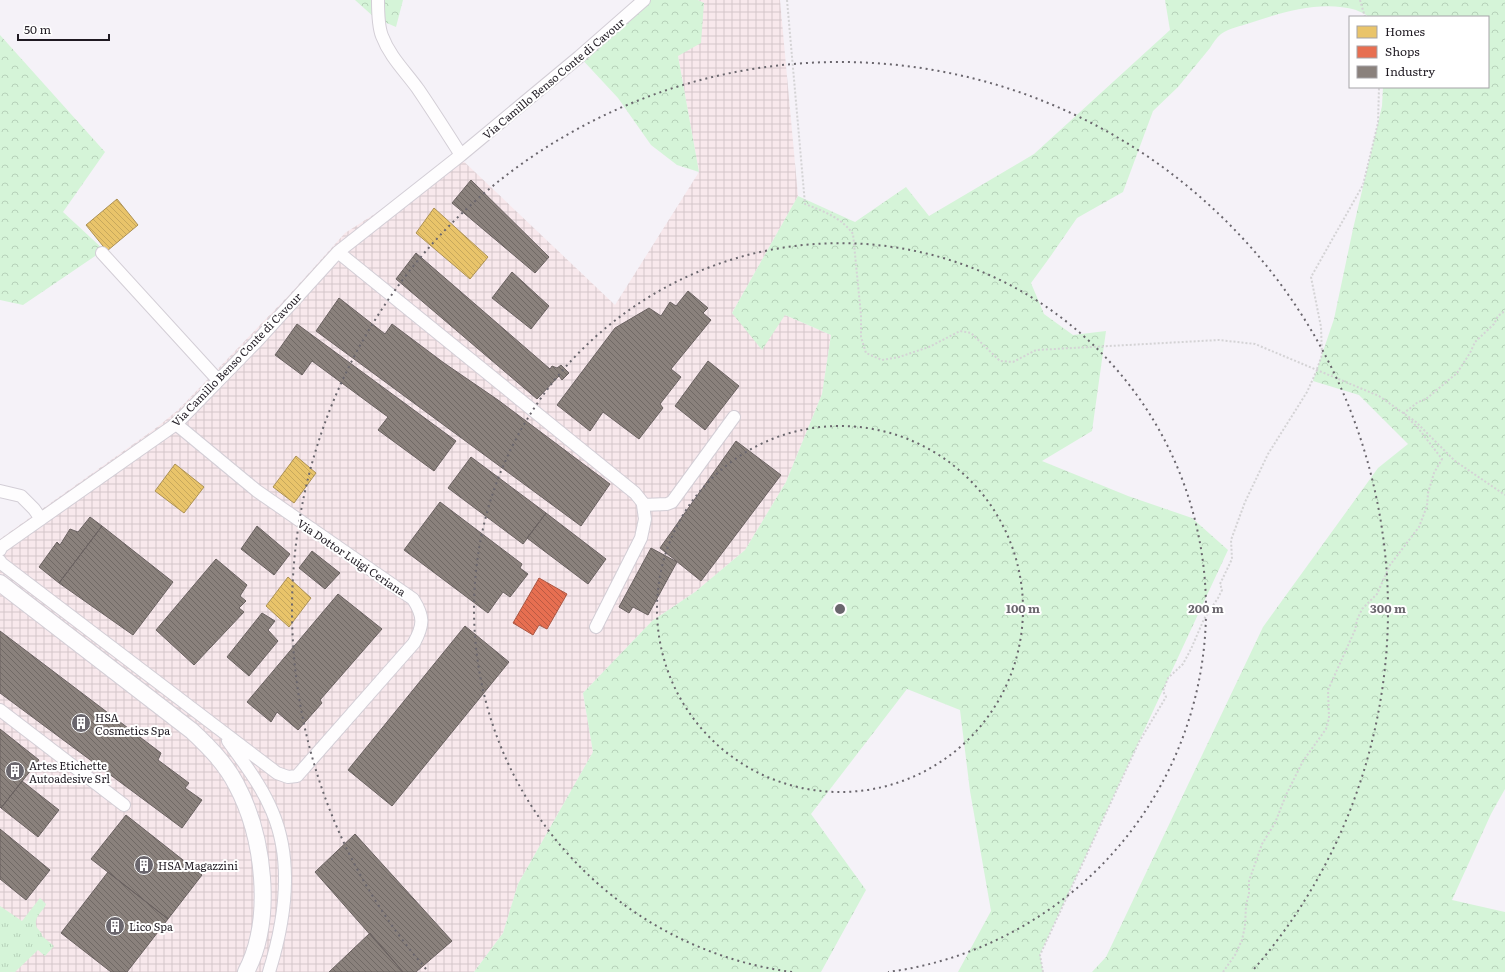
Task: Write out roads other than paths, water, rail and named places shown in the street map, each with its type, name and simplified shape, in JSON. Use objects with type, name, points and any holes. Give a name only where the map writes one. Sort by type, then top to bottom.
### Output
[{"type":"main road","points":[[0,583],[192,731],[216,753],[236,784],[247,809],[257,842],[263,873],[262,906],[258,936],[251,962],[246,972]]},
{"type":"street","points":[[378,0],[381,35],[391,55],[411,79],[438,117],[461,155]]},
{"type":"street","name":"Via Camillo Benso Conte di Cavour","points":[[0,550],[1,547],[176,424],[259,339],[338,252],[461,155],[579,57],[644,0]]},
{"type":"street","points":[[338,252],[629,488],[639,498],[643,506],[645,519],[641,538],[596,628]]},
{"type":"street","points":[[102,253],[218,380]]},
{"type":"street","points":[[643,506],[667,504],[672,502],[734,417]]},
{"type":"street","name":"Via Dottor Luigi Ceriana","points":[[1,562],[277,773],[288,777],[297,776],[414,643],[420,632],[422,620],[418,607],[413,599],[256,491],[176,424]]},
{"type":"street","points":[[0,492],[21,496],[34,509],[41,519]]},
{"type":"street","points":[[0,710],[124,805]]},
{"type":"street","name":"Via Dottor Luigi Ceriana","points":[[222,732],[259,785],[272,811],[282,845],[285,883],[282,916],[277,946],[269,972]]},
{"type":"place","name":"HSA Cosmetics Spa","points":[[81,723]]},
{"type":"place","name":"Artes Etichette Autoadesive Srl","points":[[15,771]]},
{"type":"place","name":"HSA Magazzini","points":[[144,865]]},
{"type":"place","name":"Lico Spa","points":[[115,926]]}]
